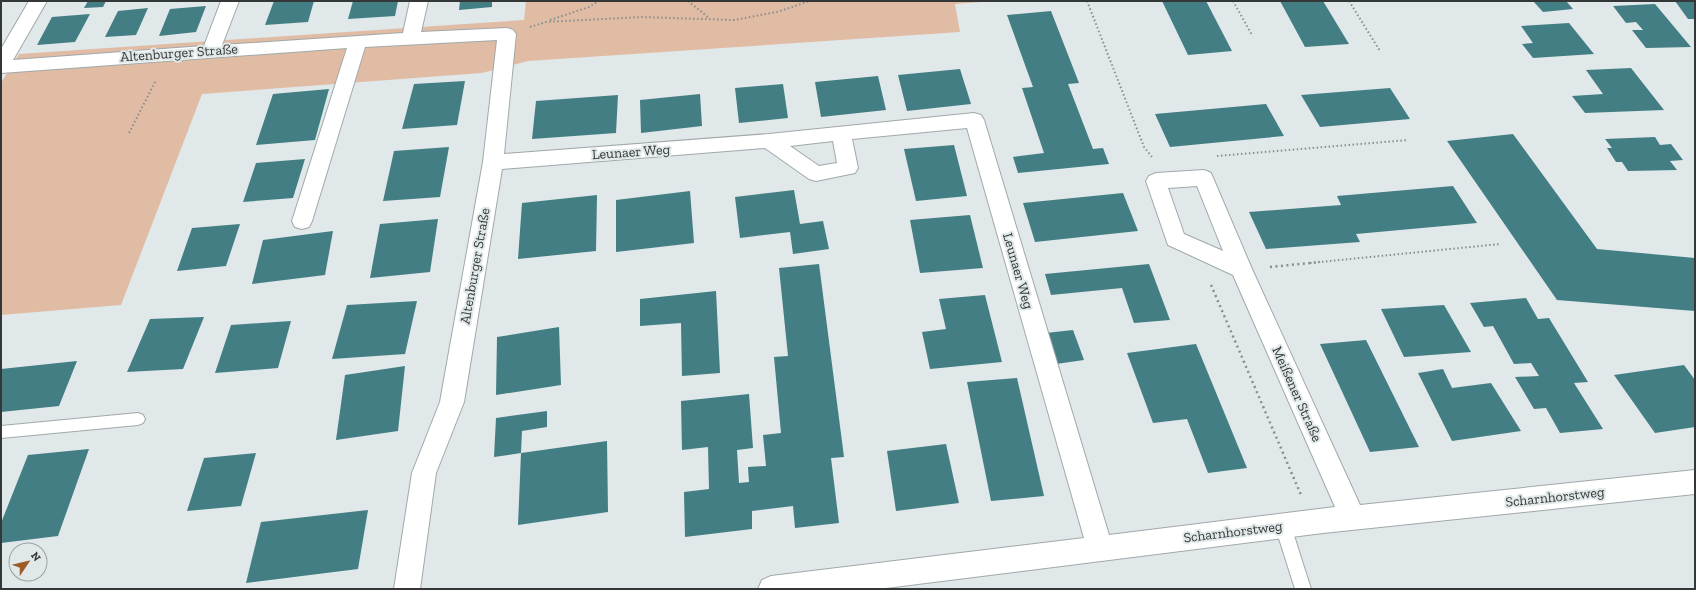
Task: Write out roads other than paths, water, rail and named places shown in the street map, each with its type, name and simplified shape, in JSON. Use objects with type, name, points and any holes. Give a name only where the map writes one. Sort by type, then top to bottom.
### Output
[{"type":"street","points":[[1,66],[38,1]]},
{"type":"street","points":[[211,51],[230,1]]},
{"type":"street","points":[[411,38],[420,1]]},
{"type":"street","name":"Altenburger Straße","points":[[1,66],[358,41],[507,34],[493,162],[452,402],[424,473],[407,589]]},
{"type":"street","points":[[302,221],[358,41]]},
{"type":"street","name":"Leunaer Weg","points":[[493,162],[769,141],[974,120],[1100,548]]},
{"type":"street","points":[[769,141],[816,174],[848,168],[842,134]]},
{"type":"street","name":"Meißener Straße","points":[[1241,269],[1175,239],[1156,181],[1204,178],[1241,269],[1353,519]]},
{"type":"street","name":"Scharnhorstweg","points":[[771,589],[1283,526],[1695,482]]},
{"type":"lane","points":[[1,432],[138,419]]},
{"type":"lane","points":[[1283,526],[1303,589]]}]
